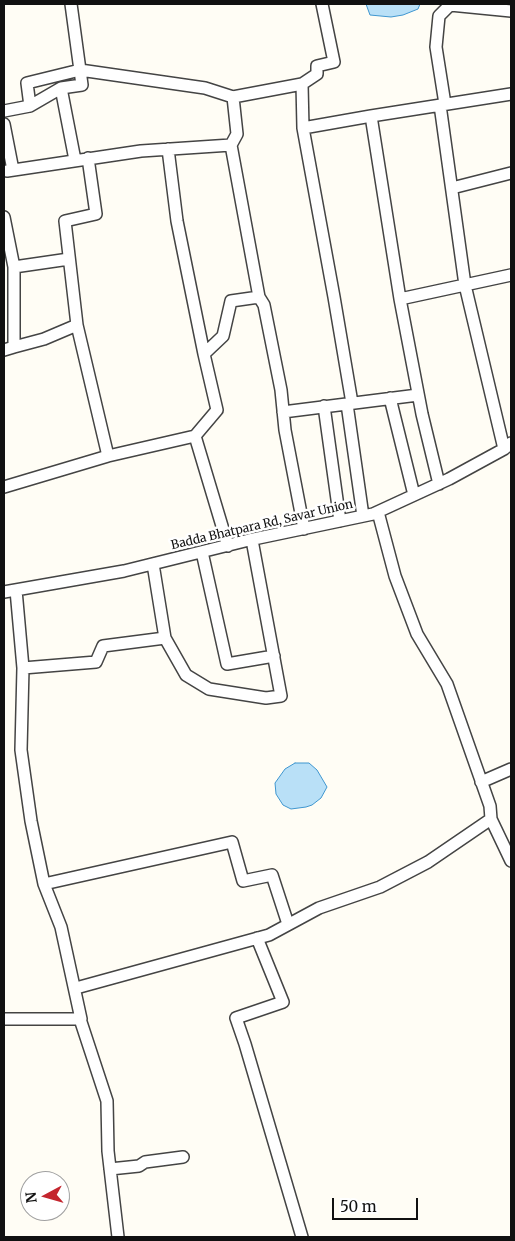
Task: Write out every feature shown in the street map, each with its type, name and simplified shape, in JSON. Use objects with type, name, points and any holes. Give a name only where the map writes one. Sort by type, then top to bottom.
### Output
[{"type":"street","points":[[4,111],[30,106],[61,88],[82,85],[71,4]]},
{"type":"street","points":[[30,106],[27,83],[80,70],[205,88],[233,97],[302,84],[317,74],[317,66],[334,62],[322,4]]},
{"type":"street","points":[[507,446],[464,285],[436,47],[439,16],[450,5],[511,10]]},
{"type":"street","points":[[302,84],[303,128],[334,297],[362,516]]},
{"type":"street","points":[[61,88],[74,160]]},
{"type":"street","points":[[303,128],[511,94]]},
{"type":"street","points":[[233,97],[237,134],[230,145],[260,297],[264,305],[281,390],[285,430],[304,529]]},
{"type":"street","points":[[371,116],[400,300],[418,395],[439,484]]},
{"type":"street","points":[[4,124],[10,171],[88,158],[168,149],[230,145]]},
{"type":"street","points":[[4,488],[108,456],[195,436],[217,410],[177,221],[168,149]]},
{"type":"street","points":[[88,158],[96,214],[65,221],[77,325],[108,456]]},
{"type":"street","points":[[452,188],[511,173]]},
{"type":"street","points":[[4,217],[14,268],[9,348],[44,339],[77,325]]},
{"type":"street","points":[[14,268],[69,259]]},
{"type":"street","points":[[400,300],[511,275]]},
{"type":"street","points":[[499,278],[511,283]]},
{"type":"street","points":[[204,354],[223,336],[231,301],[260,297]]},
{"type":"street","points":[[283,412],[418,395]]},
{"type":"street","points":[[390,398],[414,495]]},
{"type":"street","points":[[324,406],[340,521]]},
{"type":"street","points":[[195,436],[228,546]]},
{"type":"street","name":"Badda Bhatpara Rd, Savar Union","points":[[4,592],[154,564],[378,512],[439,484],[507,446]]},
{"type":"street","points":[[378,512],[396,576],[417,634],[447,684],[490,806],[491,819],[511,861]]},
{"type":"street","points":[[154,564],[164,638],[186,675],[209,688],[266,698],[281,696],[252,540]]},
{"type":"street","points":[[202,552],[227,664],[274,656]]},
{"type":"street","points":[[16,590],[22,668],[21,750],[31,821],[44,884],[61,927],[76,988],[80,1019],[107,1101],[110,1169],[118,1237]]},
{"type":"street","points":[[22,668],[96,662],[103,646],[164,638]]},
{"type":"street","points":[[481,782],[511,770]]},
{"type":"street","points":[[76,988],[269,935],[319,908],[380,888],[428,862],[491,819]]},
{"type":"street","points":[[44,884],[232,842],[243,881],[272,875],[288,924]]},
{"type":"street","points":[[257,938],[283,1002],[236,1018],[302,1237]]},
{"type":"street","points":[[4,1019],[80,1019]]},
{"type":"street","points":[[110,1169],[139,1166],[145,1162],[182,1157]]},
{"type":"water","points":[[366,4],[420,4],[418,9],[391,17],[370,15]]},
{"type":"water","points":[[295,763],[309,763],[317,770],[327,787],[321,798],[312,805],[291,809],[283,805],[276,794],[275,783],[285,769]]}]
